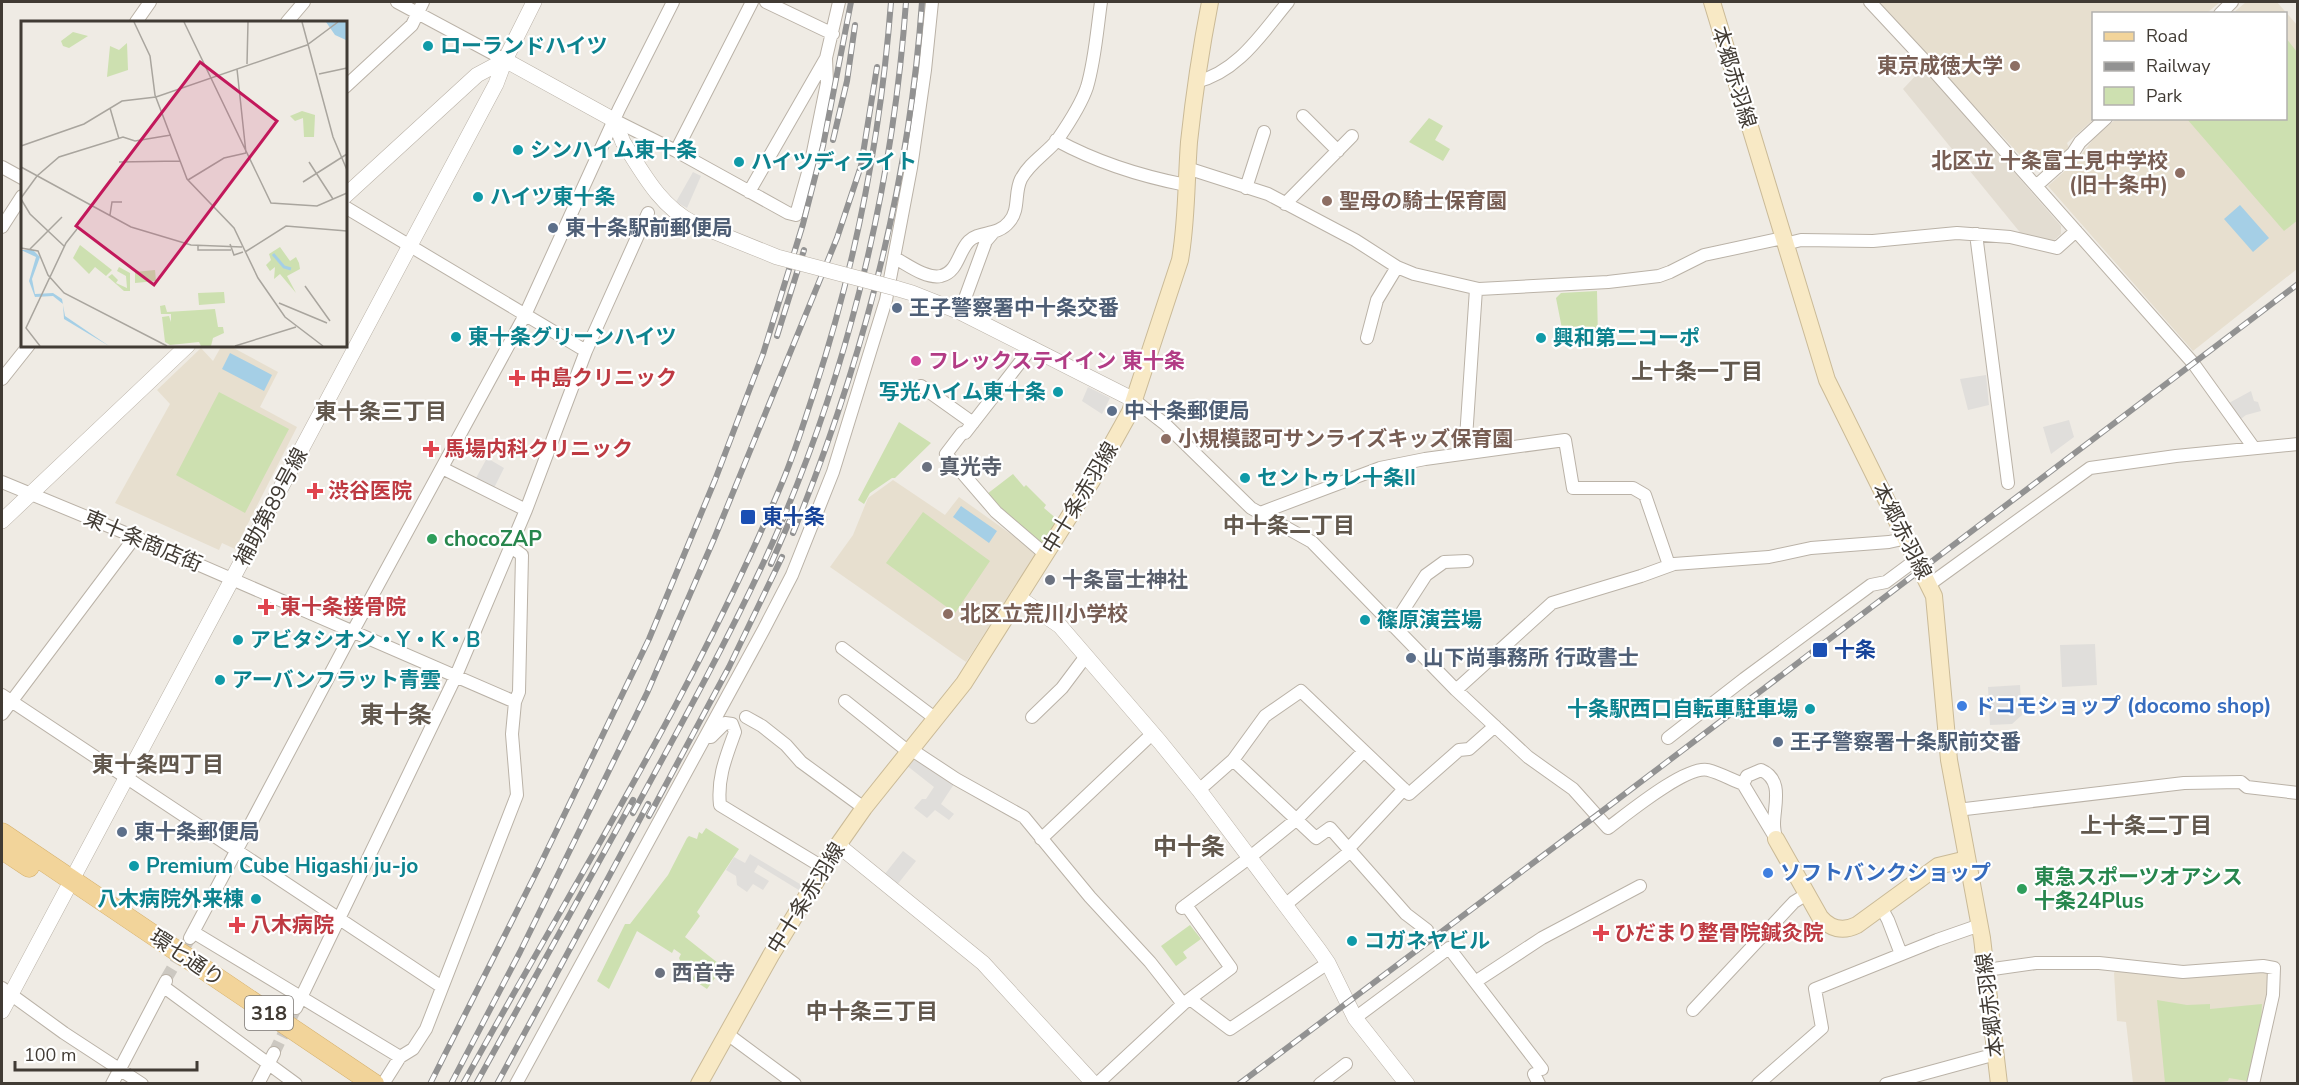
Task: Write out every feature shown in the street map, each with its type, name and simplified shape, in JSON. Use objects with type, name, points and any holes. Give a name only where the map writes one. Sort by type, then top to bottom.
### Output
[{"type":"main road","name":"中十条赤羽線","points":[[699,1083],[726,1033],[838,845],[864,807],[964,682],[1045,554],[1066,525],[1102,464],[1134,400],[1180,260],[1187,214],[1187,176],[1196,82],[1210,2]]},
{"type":"main road","name":"本郷赤羽線","points":[[1712,2],[1827,380],[1930,585],[1936,603],[1947,740],[1957,810],[1980,925],[1999,1083]]},
{"type":"main road","name":"環七通り","points":[[2,833],[68,884],[370,1083]]},
{"type":"main road","points":[[1776,839],[1820,917],[1836,928],[1850,929],[1938,866],[1967,859]]},
{"type":"main road","name":"環七通り","points":[[2,849],[68,884]]},
{"type":"street","points":[[137,21],[150,2]]},
{"type":"street","points":[[288,21],[304,2]]},
{"type":"street","points":[[397,2],[421,7],[505,60],[788,213],[796,215],[812,162],[825,94],[826,58]]},
{"type":"street","name":"補助第89号線","points":[[2,1011],[5,991],[68,884],[232,580],[496,84],[505,60],[534,2]]},
{"type":"street","points":[[400,1057],[299,1003],[191,935],[352,631],[525,315],[614,120],[673,2]]},
{"type":"street","points":[[676,151],[752,2]]},
{"type":"street","points":[[766,2],[833,34]]},
{"type":"street","points":[[749,192],[826,58],[839,2]]},
{"type":"street","points":[[516,1083],[700,748],[787,584],[812,528],[848,424],[886,300],[895,258],[925,70],[932,2]]},
{"type":"street","points":[[960,312],[986,241],[992,234],[1009,223],[1014,215],[1020,180],[1033,162],[1056,140],[1081,102],[1086,88],[1101,2]]},
{"type":"street","points":[[1196,82],[1212,78],[1238,60],[1288,2]]},
{"type":"street","points":[[1870,2],[2193,363],[2254,448]]},
{"type":"street","points":[[346,86],[412,25],[421,7]]},
{"type":"street","points":[[346,195],[477,75],[505,60]]},
{"type":"street","points":[[1303,116],[1338,151]]},
{"type":"street","points":[[614,120],[623,142],[660,198],[693,224],[777,257],[912,293],[960,312],[1134,400],[1187,444],[1243,502],[1312,542],[1456,690],[1528,757],[1573,789],[1608,828],[1675,780],[1707,770],[1743,784],[1776,839]]},
{"type":"street","points":[[2036,186],[2073,153],[2080,142],[2104,120]]},
{"type":"street","points":[[1246,188],[1264,132]]},
{"type":"street","points":[[1285,204],[1352,136]]},
{"type":"street","points":[[1056,140],[1115,168],[1156,179],[1187,176],[1268,195],[1355,240],[1397,267],[1414,274],[1476,289],[1608,282],[1659,276],[1700,256],[1784,241],[1873,241],[1957,233],[2010,237],[2057,248],[2076,231]]},
{"type":"street","points":[[2,167],[21,177]]},
{"type":"street","points":[[2,227],[21,198]]},
{"type":"street","points":[[346,208],[586,351]]},
{"type":"street","points":[[299,1003],[455,678],[526,510],[586,351],[648,213]]},
{"type":"street","points":[[895,258],[929,276],[940,276],[951,270],[969,241],[992,234]]},
{"type":"street","points":[[1976,234],[2008,483]]},
{"type":"street","points":[[1367,339],[1377,300],[1397,267]]},
{"type":"street","points":[[1465,453],[1476,289]]},
{"type":"street","points":[[2,379],[28,346]]},
{"type":"street","points":[[2,521],[187,346]]},
{"type":"street","points":[[1032,347],[946,454],[996,512],[1045,554]]},
{"type":"street","points":[[921,386],[973,423]]},
{"type":"street","points":[[1260,513],[1380,468],[1465,453],[1565,440],[1573,488],[1633,489],[1645,495],[1669,565]]},
{"type":"street","points":[[1930,585],[2090,468],[2298,444]]},
{"type":"street","points":[[442,468],[526,510]]},
{"type":"street","name":"東十条商店街","points":[[2,482],[135,537],[455,678],[515,702]]},
{"type":"street","points":[[2,714],[6,698],[135,537]]},
{"type":"street","points":[[1456,690],[1552,603],[1669,565],[1769,557],[1811,548],[1888,542],[1907,538]]},
{"type":"street","points":[[370,1083],[413,1049],[423,1035],[517,795],[512,734],[515,702],[519,692],[522,555],[511,547]]},
{"type":"street","points":[[1668,738],[1870,585],[1886,582],[1917,559]]},
{"type":"street","points":[[1393,626],[1426,575],[1443,562],[1467,561]]},
{"type":"street","points":[[1018,597],[1060,626],[1199,790],[1328,963],[1355,1018],[1407,1083]]},
{"type":"street","points":[[842,648],[936,719]]},
{"type":"street","points":[[1032,717],[1062,688],[1086,656]]},
{"type":"street","points":[[1199,790],[1233,760],[1265,716],[1301,691],[1409,794],[1459,750],[1469,748],[1495,726]]},
{"type":"street","points":[[6,698],[442,987]]},
{"type":"street","points":[[845,701],[911,751],[1024,817],[1090,897],[1186,1001],[1230,1029],[1328,963]]},
{"type":"street","points":[[746,717],[762,726],[786,745],[801,762],[864,807]]},
{"type":"street","points":[[700,748],[705,746],[717,728],[724,723],[732,724],[735,732],[721,771],[718,788],[720,805],[824,868]]},
{"type":"street","points":[[1041,839],[1152,734]]},
{"type":"street","points":[[838,845],[983,963],[1092,1083],[1186,1001],[1231,968],[1184,906],[1297,819],[1363,752]]},
{"type":"street","points":[[1233,760],[1316,838],[1330,828],[1406,914],[1427,930]]},
{"type":"street","points":[[1743,784],[1747,776],[1761,770],[1767,772],[1778,794],[1774,826],[1776,839]]},
{"type":"street","points":[[1957,810],[2184,783],[2241,782],[2247,787],[2298,793]]},
{"type":"street","points":[[1285,905],[1349,850],[1404,789]]},
{"type":"street","points":[[1475,982],[1542,938],[1640,886]]},
{"type":"street","points":[[1693,1010],[1794,902],[1807,894]]},
{"type":"street","points":[[1881,907],[1901,954]]},
{"type":"street","points":[[1758,1083],[1822,1028],[1815,989],[1980,925]]},
{"type":"street","points":[[1355,1018],[1449,948],[1475,982],[1538,1076]]},
{"type":"street","points":[[1986,970],[2036,963],[2099,963],[2183,972],[2263,966],[2274,968],[2273,995],[2253,1083]]},
{"type":"street","points":[[112,1083],[165,983],[271,1058],[296,1083]]},
{"type":"street","points":[[5,991],[142,1083]]},
{"type":"street","points":[[726,1033],[795,1083]]},
{"type":"street","points":[[1886,1083],[1996,1054]]},
{"type":"street","points":[[258,1083],[271,1058]]},
{"type":"street","points":[[1320,1083],[1346,1064]]},
{"type":"shaded area","name":"東京成徳大学","points":[[1877,2],[2220,2],[2208,12],[2092,12],[2093,120],[2067,143],[2069,148],[2044,170],[2032,168]]},
{"type":"shaded area","name":"北区立 十条富士見中学校 (旧十条中)","points":[[2246,2],[2277,2],[2286,12],[2234,12]]},
{"type":"shaded area","name":"北区立 十条富士見中学校 (旧十条中)","points":[[2287,14],[2297,25],[2297,269],[2193,351],[2048,186],[2077,160],[2095,137],[2115,120],[2287,120]]},
{"type":"shaded area","points":[[1922,69],[2061,226],[2061,234],[2051,243],[2023,236],[1903,89]]},
{"type":"shaded area","points":[[693,172],[701,176],[687,208],[676,202]]},
{"type":"shaded area","points":[[221,346],[230,346],[278,372],[260,407],[297,427],[235,549],[222,543],[219,550],[115,503],[170,404],[157,390],[201,348],[213,361]]},
{"type":"shaded area","points":[[1986,375],[1989,405],[1968,410],[1960,379]]},
{"type":"shaded area","points":[[1088,387],[1110,398],[1102,414],[1082,401]]},
{"type":"shaded area","points":[[2251,391],[2261,411],[2246,415],[2238,421],[2227,404]]},
{"type":"shaded area","points":[[2069,420],[2074,437],[2051,454],[2043,427]]},
{"type":"shaded area","points":[[487,458],[504,468],[494,488],[476,478]]},
{"type":"shaded area","name":"北区立荒川小学校","points":[[893,480],[945,515],[959,497],[1033,550],[1036,555],[966,662],[830,567],[853,535],[868,498]]},
{"type":"shaded area","points":[[2095,644],[2097,685],[2062,687],[2060,645]]},
{"type":"shaded area","points":[[2020,685],[2022,715],[2012,724],[1990,725],[1988,687]]},
{"type":"shaded area","points":[[915,754],[956,781],[941,804],[954,814],[949,820],[935,810],[927,818],[914,808],[922,799],[926,799],[934,787],[906,765]]},
{"type":"shaded area","points":[[903,851],[916,861],[897,885],[884,875]]},
{"type":"shaded area","points":[[750,854],[805,887],[802,892],[758,865],[754,872],[769,881],[763,890],[753,884],[747,892],[737,885],[736,876],[726,870],[734,857],[745,863]]},
{"type":"shaded area","points":[[2117,969],[2269,970],[2264,1023],[2248,1084],[2133,1083],[2126,1022],[2117,1021],[2114,973]]},
{"type":"green space","points":[[2287,39],[2297,52],[2298,220],[2284,231],[2188,120],[2287,120]]},
{"type":"green space","points":[[1429,118],[1443,126],[1435,140],[1450,149],[1443,161],[1409,142]]},
{"type":"green space","points":[[1597,291],[1598,339],[1565,344],[1556,298],[1561,293]]},
{"type":"green space","points":[[219,392],[289,429],[245,513],[176,475]]},
{"type":"green space","points":[[899,422],[931,443],[895,478],[870,493],[864,504],[858,500]]},
{"type":"green space","points":[[1013,474],[1024,487],[1026,485],[1046,505],[1044,508],[1058,520],[1045,545],[1040,545],[1002,513],[987,494]]},
{"type":"green space","points":[[923,512],[990,561],[955,613],[886,563]]},
{"type":"green space","points":[[706,828],[739,849],[697,912],[700,916],[685,937],[723,967],[707,989],[692,979],[696,973],[681,963],[679,958],[681,954],[674,949],[672,953],[637,931],[609,989],[597,981],[625,924],[630,924],[668,875],[687,838],[689,836],[697,839],[699,832],[702,834]]},
{"type":"green space","points":[[1190,925],[1201,939],[1183,952],[1187,958],[1176,966],[1161,946]]},
{"type":"green space","points":[[2157,1000],[2187,1005],[2210,1004],[2210,1009],[2262,1004],[2261,1022],[2247,1081],[2229,1078],[2228,1081],[2213,1083],[2165,1083]]},
{"type":"water","points":[[2240,205],[2269,238],[2253,252],[2224,219]]},
{"type":"water","points":[[230,353],[272,375],[264,391],[222,369]]},
{"type":"water","points":[[961,506],[997,531],[989,543],[953,517]]},
{"type":"tunnel","points":[[166,979],[190,938]]},
{"type":"tunnel","points":[[274,1053],[296,1008]]},
{"type":"railway","points":[[430,1084],[538,869],[649,639],[715,480],[763,354],[803,224],[823,146],[851,2]]},
{"type":"railway","points":[[463,1084],[673,710],[750,556],[788,467],[830,342],[865,197],[881,100],[891,2]]},
{"type":"railway","points":[[633,813],[699,691],[761,568],[817,432],[840,362],[876,220],[899,75],[906,2]]},
{"type":"railway","points":[[793,533],[841,404],[879,272],[906,139],[916,71],[922,2]]},
{"type":"railway","points":[[833,140],[847,81],[855,25]]},
{"type":"railway","points":[[451,1084],[520,952],[647,693],[714,539],[837,238],[861,166],[877,67]]},
{"type":"railway","points":[[777,336],[804,250]]},
{"type":"railway","points":[[1239,1084],[2298,284]]},
{"type":"railway","points":[[771,564],[790,520]]},
{"type":"railway","points":[[649,816],[729,667],[782,557]]},
{"type":"railway","points":[[476,1084],[633,800]]},
{"type":"railway","points":[[497,1084],[648,804]]},
{"type":"place","name":"ローランドハイツ","points":[[428,46]]},
{"type":"place","name":"東京成徳大学","points":[[2015,66]]},
{"type":"place","name":"シンハイム東十条","points":[[518,150]]},
{"type":"place","name":"ハイツディライト","points":[[739,162]]},
{"type":"place","name":"北区立 十条富士見中学校 (旧十条中)","points":[[2180,173]]},
{"type":"place","name":"ハイツ東十条","points":[[478,197]]},
{"type":"place","name":"聖母の騎士保育園","points":[[1327,201]]},
{"type":"place","name":"東十条駅前郵便局","points":[[553,228]]},
{"type":"place","name":"王子警察署中十条交番","points":[[897,308]]},
{"type":"place","name":"東十条グリーンハイツ","points":[[456,337]]},
{"type":"place","name":"興和第二コーポ","points":[[1541,338]]},
{"type":"place","name":"フレックステイイン 東十条","points":[[916,361]]},
{"type":"place","name":"中島クリニック","points":[[517,378]]},
{"type":"place","name":"写光ハイム東十条","points":[[1058,392]]},
{"type":"place","name":"中十条郵便局","points":[[1112,411]]},
{"type":"place","name":"小規模認可サンライズキッズ保育園","points":[[1166,439]]},
{"type":"place","name":"馬場内科クリニック","points":[[431,449]]},
{"type":"place","name":"真光寺","points":[[927,467]]},
{"type":"place","name":"セントゥレ十条II","points":[[1245,478]]},
{"type":"place","name":"渋谷医院","points":[[315,491]]},
{"type":"place","name":"東十条","points":[[748,517]]},
{"type":"place","name":"chocoZAP","points":[[432,539]]},
{"type":"place","name":"十条富士神社","points":[[1050,580]]},
{"type":"place","name":"東十条接骨院","points":[[266,607]]},
{"type":"place","name":"北区立荒川小学校","points":[[948,614]]},
{"type":"place","name":"篠原演芸場","points":[[1365,620]]},
{"type":"place","name":"アビタシオン・Y・K・B","points":[[238,640]]},
{"type":"place","name":"十条","points":[[1820,650]]},
{"type":"place","name":"山下尚事務所 行政書士","points":[[1411,658]]},
{"type":"place","name":"アーバンフラット青雲","points":[[220,680]]},
{"type":"place","name":"ドコモショップ (docomo shop)","points":[[1962,706]]},
{"type":"place","name":"十条駅西口自転車駐車場","points":[[1810,709]]},
{"type":"place","name":"王子警察署十条駅前交番","points":[[1778,742]]},
{"type":"place","name":"東十条郵便局","points":[[122,832]]},
{"type":"place","name":"Premium Cube Higashi ju-jo","points":[[134,866]]},
{"type":"place","name":"ソフトバンクショップ","points":[[1768,873]]},
{"type":"place","name":"東急スポーツオアシス 十条24Plus","points":[[2022,889]]},
{"type":"place","name":"八木病院外来棟","points":[[256,899]]},
{"type":"place","name":"八木病院","points":[[237,925]]},
{"type":"place","name":"ひだまり整骨院鍼灸院","points":[[1601,933]]},
{"type":"place","name":"コガネヤビル","points":[[1352,941]]},
{"type":"place","name":"西音寺","points":[[660,973]]},
{"type":"district","name":"上十条一丁目","points":[[1697,371]]},
{"type":"district","name":"東十条三丁目","points":[[381,411]]},
{"type":"district","name":"中十条二丁目","points":[[1289,525]]},
{"type":"district","name":"東十条","points":[[396,715]]},
{"type":"district","name":"東十条四丁目","points":[[158,764]]},
{"type":"district","name":"上十条二丁目","points":[[2146,825]]},
{"type":"district","name":"中十条","points":[[1189,847]]},
{"type":"district","name":"中十条三丁目","points":[[872,1011]]}]
